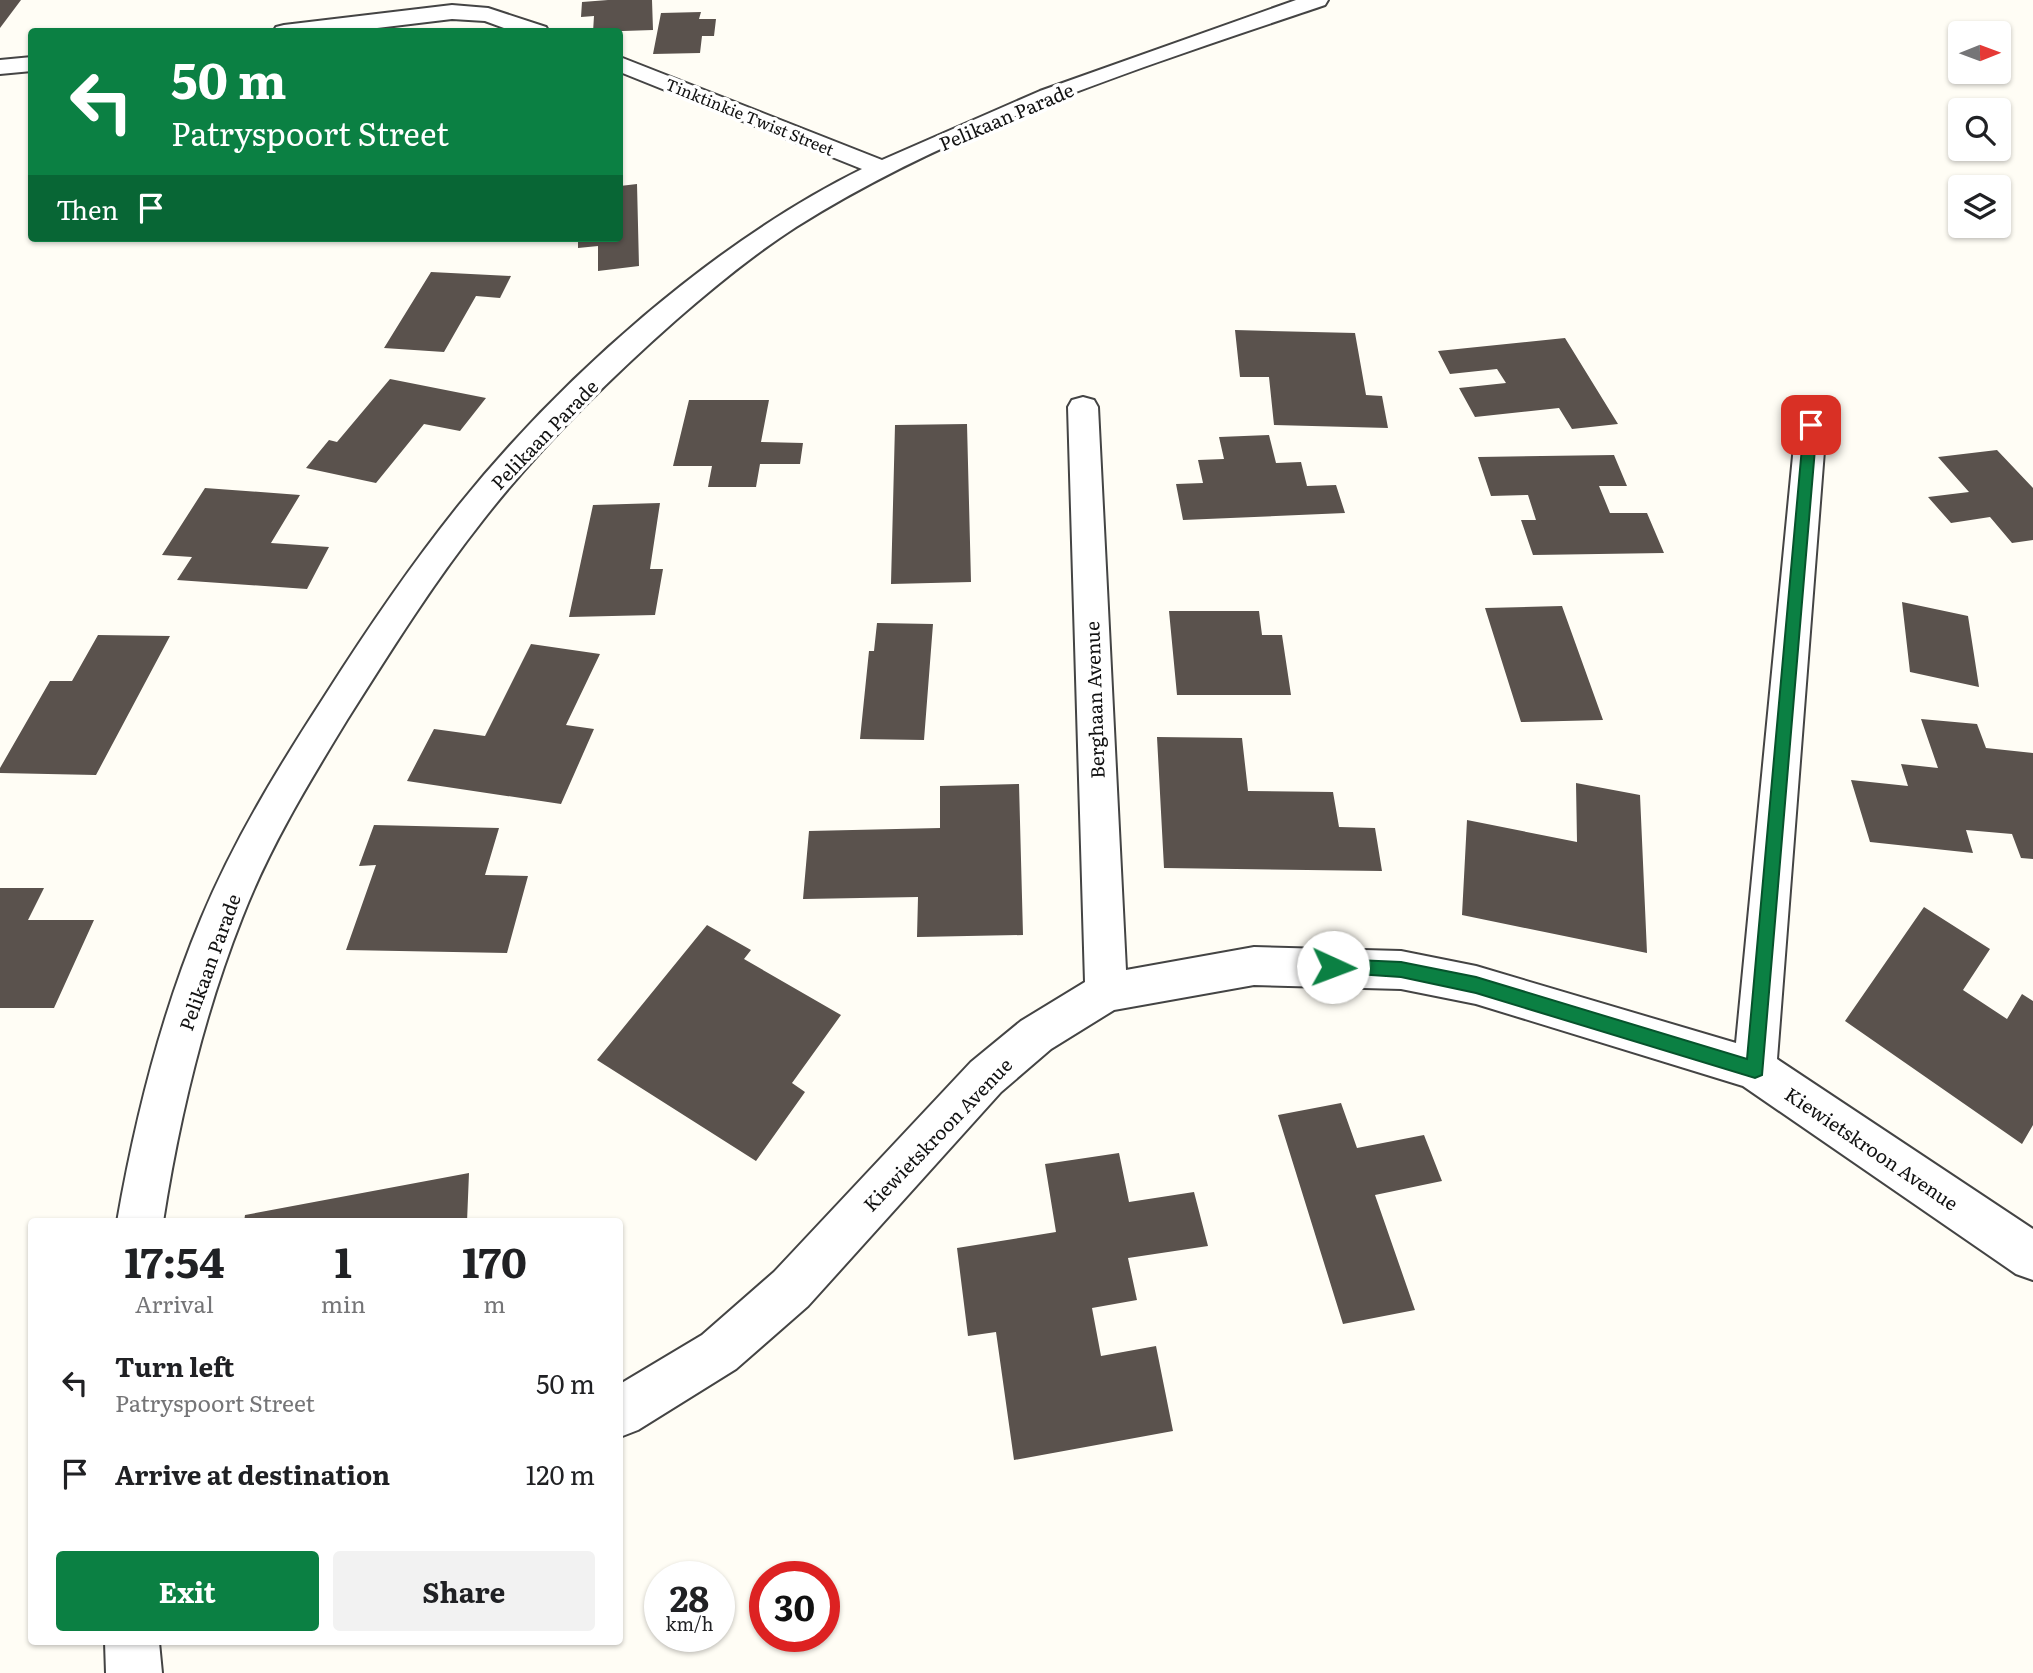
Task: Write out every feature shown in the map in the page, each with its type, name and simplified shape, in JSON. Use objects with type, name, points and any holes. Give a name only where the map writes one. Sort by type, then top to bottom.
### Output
[{"type":"street","name":"Pelikaan Parade","points":[[141,1218],[145,1186],[181,1040],[222,916],[280,799],[349,688],[430,568],[495,484],[551,424],[652,327],[733,259],[788,221],[881,169],[1070,89],[1317,0]]},
{"type":"street","points":[[318,28],[452,12],[488,15],[526,28]]},
{"type":"street","points":[[0,67],[28,64]]},
{"type":"street","name":"Tinktinkie Twist Street","points":[[623,65],[881,169]]},
{"type":"street","name":"Berghaan Avenue","points":[[1083,407],[1106,992]]},
{"type":"street","points":[[1755,1069],[1811,425]]},
{"type":"street","name":"Kiewietskroon Avenue","points":[[623,1410],[719,1352],[790,1289],[986,1077],[1036,1035],[1106,992],[1254,966],[1401,970],[1476,985],[1755,1069],[2033,1257]]},
{"type":"building","points":[[0,0],[21,0],[0,28]]},
{"type":"building","points":[[652,0],[653,30],[593,28],[594,16],[581,17],[582,2]]},
{"type":"building","points":[[701,12],[699,19],[716,19],[714,36],[702,36],[700,53],[653,54],[661,13]]},
{"type":"building","points":[[637,184],[639,266],[598,271],[598,246],[578,248],[578,242],[623,242],[623,186]]},
{"type":"building","points":[[431,272],[511,276],[500,298],[476,296],[444,352],[384,348]]},
{"type":"building","points":[[1235,330],[1355,333],[1366,395],[1382,396],[1388,428],[1274,425],[1269,377],[1240,377]]},
{"type":"building","points":[[1565,338],[1618,424],[1572,429],[1559,408],[1475,417],[1459,388],[1506,383],[1497,369],[1450,374],[1438,351]]},
{"type":"building","points":[[390,379],[486,398],[460,431],[424,424],[376,483],[306,468],[329,440],[337,442]]},
{"type":"building","points":[[689,400],[769,400],[761,442],[803,443],[800,464],[760,464],[756,487],[708,487],[712,466],[673,466]]},
{"type":"building","points":[[967,424],[971,582],[891,584],[895,425]]},
{"type":"building","points":[[1269,435],[1276,463],[1301,462],[1307,486],[1336,485],[1345,513],[1183,520],[1176,484],[1203,483],[1198,460],[1224,459],[1219,437]]},
{"type":"building","points":[[1997,450],[2033,488],[2033,540],[2012,543],[1990,517],[1951,523],[1928,497],[1969,492],[1938,457]]},
{"type":"building","points":[[1614,455],[1627,486],[1599,486],[1610,513],[1647,513],[1664,553],[1533,555],[1521,520],[1536,520],[1528,495],[1491,496],[1478,457]]},
{"type":"building","points":[[205,488],[300,495],[271,543],[329,547],[307,589],[177,580],[192,557],[162,555]]},
{"type":"building","points":[[660,503],[650,569],[663,569],[655,615],[569,617],[593,505]]},
{"type":"building","points":[[1902,602],[1968,616],[1979,687],[1910,672]]},
{"type":"building","points":[[1562,606],[1603,720],[1521,722],[1485,608]]},
{"type":"building","points":[[1169,611],[1259,611],[1262,635],[1282,635],[1291,695],[1177,695]]},
{"type":"building","points":[[877,623],[933,624],[924,740],[860,739],[869,651],[874,651]]},
{"type":"building","points":[[98,635],[170,636],[96,775],[0,773],[0,768],[50,681],[72,681]]},
{"type":"building","points":[[531,644],[600,654],[566,725],[594,729],[561,804],[407,781],[434,729],[485,736]]},
{"type":"building","points":[[1921,719],[1977,724],[1986,748],[2033,753],[2033,859],[2021,858],[2012,834],[1966,830],[1973,853],[1870,842],[1851,780],[1908,786],[1901,764],[1938,768]]},
{"type":"building","points":[[1157,737],[1242,738],[1248,791],[1333,792],[1339,827],[1375,828],[1382,871],[1164,868]]},
{"type":"building","points":[[1576,783],[1640,795],[1647,953],[1462,915],[1467,820],[1577,842]]},
{"type":"building","points":[[1019,784],[1023,935],[917,937],[918,897],[803,899],[809,831],[940,828],[940,786]]},
{"type":"building","points":[[374,825],[499,828],[485,875],[528,876],[507,953],[346,950],[376,865],[359,866]]},
{"type":"building","points":[[0,888],[44,888],[28,920],[94,920],[54,1008],[0,1008]]},
{"type":"building","points":[[1924,907],[1990,949],[1963,990],[2007,1019],[2022,994],[2033,1001],[2033,1125],[2022,1144],[1845,1021]]},
{"type":"building","points":[[707,925],[751,950],[744,959],[841,1015],[792,1083],[805,1092],[756,1161],[597,1060]]},
{"type":"building","points":[[1341,1103],[1357,1148],[1424,1135],[1442,1181],[1375,1195],[1415,1310],[1343,1324],[1278,1115]]},
{"type":"building","points":[[1119,1153],[1129,1202],[1194,1192],[1208,1246],[1128,1258],[1137,1300],[1092,1308],[1101,1356],[1156,1346],[1173,1431],[1014,1460],[996,1332],[968,1336],[957,1248],[1056,1232],[1045,1164]]},
{"type":"building","points":[[469,1173],[467,1218],[245,1218],[245,1215]]},
{"type":"route","points":[[1333,967],[1401,970],[1476,985],[1755,1069],[1811,425]]}]
